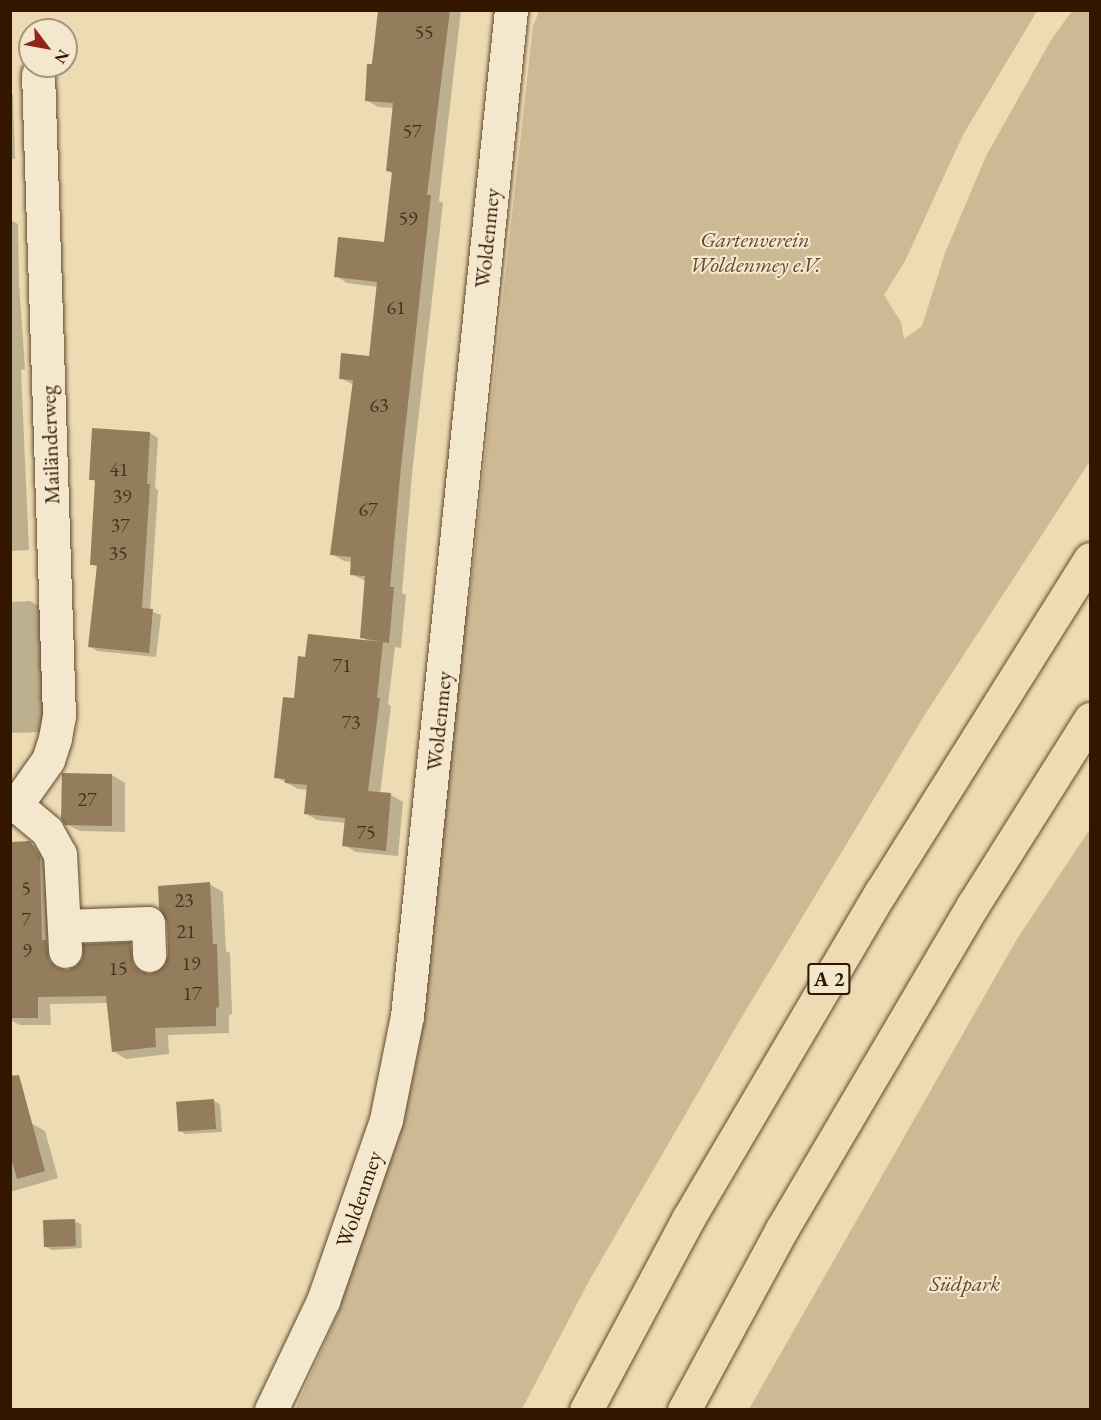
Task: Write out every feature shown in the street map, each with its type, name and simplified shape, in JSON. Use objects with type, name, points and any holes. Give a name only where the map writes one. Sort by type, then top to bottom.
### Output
[{"type":"highway","name":"A 2","points":[[586,1410],[688,1219],[881,892],[1090,559]]},
{"type":"highway","points":[[684,1410],[782,1229],[974,905],[1090,719]]},
{"type":"street","name":"Woldenmey","points":[[271,1410],[323,1301],[382,1132],[407,1016],[511,10]]},
{"type":"street","name":"Mailänderweg","points":[[38,78],[58,716],[55,738],[48,760],[13,806],[47,831],[60,854],[64,939],[148,923],[149,955]]},
{"type":"green space","name":"Gartenverein Woldenmey e.V.","points":[[539,11],[1037,11],[963,135],[905,261],[884,295],[901,322],[904,339],[922,326],[945,253],[986,156],[1051,40],[1072,11],[1090,11],[1090,461],[924,716],[740,1020],[589,1281],[522,1409],[295,1410],[338,1313],[386,1120],[448,609],[468,611],[533,26]]},
{"type":"green space","name":"Südpark","points":[[1090,829],[1090,1409],[749,1409],[1017,939]]},
{"type":"building","points":[[378,10],[450,10],[427,195],[431,195],[401,467],[390,587],[394,587],[389,643],[360,638],[365,576],[350,575],[351,557],[330,555],[353,380],[339,379],[341,353],[369,356],[377,282],[334,277],[338,237],[384,242],[392,172],[386,171],[393,103],[365,101],[367,64],[372,64]]},
{"type":"building","points":[[92,428],[150,432],[147,484],[150,484],[142,608],[153,609],[149,653],[88,647],[97,565],[90,565],[95,480],[89,480]]},
{"type":"building","points":[[308,634],[383,642],[377,698],[380,698],[368,791],[391,793],[386,851],[342,846],[345,818],[304,814],[307,785],[285,783],[285,779],[274,778],[283,697],[294,698],[298,656],[305,657]]},
{"type":"building","points":[[62,773],[112,774],[112,826],[65,825],[61,819]]},
{"type":"building","points":[[30,841],[40,857],[42,940],[46,940],[49,961],[57,968],[67,970],[76,966],[82,959],[83,944],[130,942],[133,965],[141,972],[150,974],[158,971],[165,964],[168,954],[167,922],[159,908],[158,886],[210,882],[213,944],[217,944],[219,1007],[216,1008],[216,1026],[155,1028],[156,1047],[112,1052],[106,996],[38,997],[38,1018],[10,1018],[10,842]]},
{"type":"building","points":[[19,1075],[45,1171],[17,1179],[10,1154],[10,1076]]},
{"type":"building","points":[[214,1099],[216,1129],[178,1132],[176,1102]]},
{"type":"building","points":[[75,1219],[76,1246],[44,1247],[43,1220]]}]
